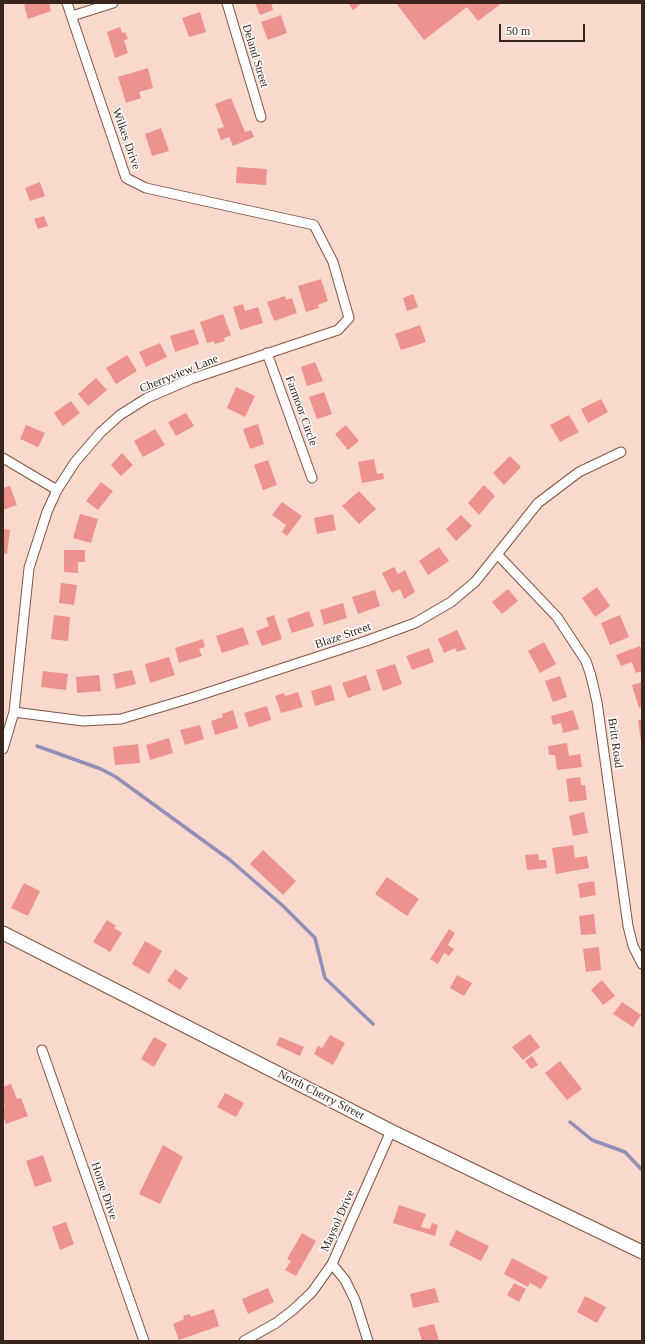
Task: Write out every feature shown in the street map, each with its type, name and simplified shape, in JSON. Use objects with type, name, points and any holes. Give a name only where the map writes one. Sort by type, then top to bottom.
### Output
[{"type":"street","name":"Wilkes Drive","points":[[67,3],[126,178],[146,188],[233,206]]},
{"type":"street","points":[[72,16],[113,3]]},
{"type":"street","name":"Deland Street","points":[[227,3],[261,117]]},
{"type":"street","name":"Cherryview Lane","points":[[3,749],[14,712],[29,568],[47,512],[57,490],[75,462],[100,433],[120,415],[147,398],[191,379],[338,330],[349,318],[333,262],[314,225],[233,206]]},
{"type":"street","name":"Farmoor Circle","points":[[267,353],[312,478]]},
{"type":"street","name":"Blaze Street","points":[[14,712],[83,720],[121,719],[191,698],[366,641],[415,623],[451,602],[476,582],[538,503],[579,472],[621,452]]},
{"type":"street","points":[[3,458],[57,490]]},
{"type":"street","name":"Britt Road","points":[[498,555],[557,617],[586,661],[591,676],[600,723],[628,926],[633,946],[642,964]]},
{"type":"street","name":"North Cherry Street","points":[[3,933],[391,1131],[642,1252]]},
{"type":"street","name":"Horne Drive","points":[[42,1050],[144,1341]]},
{"type":"street","name":"Maysol Drive","points":[[368,1341],[355,1300],[345,1280],[332,1264],[391,1131]]},
{"type":"street","points":[[244,1341],[276,1323],[293,1310],[312,1292],[332,1264]]},
{"type":"building","points":[[29,3],[49,3],[51,11],[28,19],[24,5]]},
{"type":"building","points":[[255,3],[271,3],[273,10],[260,15]]},
{"type":"building","points":[[348,3],[362,3],[353,10]]},
{"type":"building","points":[[396,3],[502,3],[478,21],[467,7],[424,40]]},
{"type":"building","points":[[200,12],[206,32],[189,37],[182,18]]},
{"type":"building","points":[[281,15],[287,33],[268,40],[261,22]]},
{"type":"building","points":[[120,27],[122,33],[125,32],[128,39],[124,40],[128,53],[115,58],[107,32]]},
{"type":"building","points":[[148,68],[153,88],[139,92],[141,98],[126,103],[118,77]]},
{"type":"building","points":[[231,98],[245,132],[251,130],[254,137],[233,146],[229,137],[221,140],[217,129],[224,127],[215,104]]},
{"type":"building","points":[[161,128],[169,151],[152,156],[145,134]]},
{"type":"building","points":[[237,167],[267,169],[266,185],[236,183]]},
{"type":"building","points":[[40,182],[45,196],[30,201],[25,188]]},
{"type":"building","points":[[44,216],[48,226],[38,229],[34,219]]},
{"type":"building","points":[[321,279],[328,301],[318,305],[319,308],[306,312],[298,286]]},
{"type":"building","points":[[413,294],[418,307],[407,311],[403,298]]},
{"type":"building","points":[[285,296],[286,300],[292,298],[297,313],[274,321],[267,302]]},
{"type":"building","points":[[243,304],[245,311],[258,307],[263,323],[240,330],[233,307]]},
{"type":"building","points":[[223,314],[231,335],[224,338],[225,341],[215,344],[214,341],[207,343],[200,322]]},
{"type":"building","points":[[420,325],[426,342],[401,350],[395,334]]},
{"type":"building","points":[[194,329],[199,344],[175,352],[170,336]]},
{"type":"building","points":[[160,343],[167,357],[146,367],[139,352]]},
{"type":"building","points":[[127,355],[137,371],[116,384],[106,368]]},
{"type":"building","points":[[315,362],[323,381],[307,386],[301,367]]},
{"type":"building","points":[[96,378],[107,390],[88,406],[78,394]]},
{"type":"building","points":[[236,387],[255,396],[245,417],[227,408]]},
{"type":"building","points":[[324,392],[332,414],[317,419],[309,397]]},
{"type":"building","points":[[601,399],[608,412],[588,423],[581,409]]},
{"type":"building","points":[[71,401],[80,413],[63,426],[54,413]]},
{"type":"building","points":[[186,413],[194,426],[176,436],[168,422]]},
{"type":"building","points":[[569,415],[579,432],[560,442],[550,425]]},
{"type":"building","points":[[258,424],[264,444],[250,449],[243,429]]},
{"type":"building","points":[[26,425],[45,433],[38,447],[20,439]]},
{"type":"building","points":[[346,425],[359,441],[348,450],[335,434]]},
{"type":"building","points":[[155,429],[165,445],[143,457],[134,441]]},
{"type":"building","points":[[122,453],[133,465],[121,476],[111,465]]},
{"type":"building","points":[[510,456],[521,467],[504,485],[493,473]]},
{"type":"building","points":[[374,459],[377,474],[383,473],[384,479],[362,483],[358,462]]},
{"type":"building","points":[[268,460],[277,485],[263,490],[254,465]]},
{"type":"building","points":[[101,482],[113,491],[98,510],[86,501]]},
{"type":"building","points":[[484,485],[495,496],[479,515],[468,503]]},
{"type":"building","points":[[10,486],[17,505],[3,510],[3,488]]},
{"type":"building","points":[[359,491],[376,509],[359,524],[342,506]]},
{"type":"building","points":[[282,502],[302,516],[287,536],[282,532],[286,525],[272,515]]},
{"type":"building","points":[[80,514],[98,519],[91,543],[73,538]]},
{"type":"building","points":[[333,514],[336,530],[317,534],[314,518]]},
{"type":"building","points":[[461,515],[472,526],[456,541],[446,529]]},
{"type":"building","points":[[3,529],[10,530],[7,554],[3,553]]},
{"type":"building","points":[[439,547],[449,561],[428,575],[419,561]]},
{"type":"building","points":[[64,550],[85,550],[85,562],[78,562],[78,573],[64,572]]},
{"type":"building","points":[[394,567],[398,574],[405,570],[415,592],[404,599],[400,589],[392,593],[382,573]]},
{"type":"building","points":[[61,583],[77,585],[74,605],[59,603]]},
{"type":"building","points":[[597,587],[610,606],[595,617],[582,598]]},
{"type":"building","points":[[508,589],[518,601],[502,614],[492,602]]},
{"type":"building","points":[[375,590],[380,606],[358,614],[352,597]]},
{"type":"building","points":[[343,603],[347,618],[324,625],[320,610]]},
{"type":"building","points":[[309,611],[314,626],[292,633],[287,619]]},
{"type":"building","points":[[54,615],[70,617],[68,641],[51,639]]},
{"type":"building","points":[[274,615],[282,639],[262,646],[256,631],[269,626],[266,618]]},
{"type":"building","points":[[620,615],[629,637],[610,645],[601,623]]},
{"type":"building","points":[[243,627],[249,644],[222,653],[216,636]]},
{"type":"building","points":[[457,630],[466,649],[457,652],[455,648],[444,653],[438,639]]},
{"type":"building","points":[[203,639],[205,647],[199,649],[202,656],[179,663],[175,648]]},
{"type":"building","points":[[544,642],[556,664],[540,673],[528,651]]},
{"type":"building","points":[[640,646],[642,652],[642,671],[636,673],[632,662],[621,666],[616,655]]},
{"type":"building","points":[[429,648],[434,662],[412,670],[406,656]]},
{"type":"building","points":[[169,657],[175,675],[150,683],[145,664]]},
{"type":"building","points":[[395,664],[402,684],[383,691],[376,670]]},
{"type":"building","points":[[132,670],[136,684],[116,689],[113,674]]},
{"type":"building","points":[[43,671],[68,674],[66,690],[41,687]]},
{"type":"building","points":[[99,675],[101,691],[77,693],[76,677]]},
{"type":"building","points":[[366,675],[371,690],[348,698],[342,683]]},
{"type":"building","points":[[560,676],[567,697],[553,702],[545,681]]},
{"type":"building","points":[[642,682],[642,707],[639,708],[632,685]]},
{"type":"building","points":[[331,685],[335,700],[315,706],[311,691]]},
{"type":"building","points":[[298,692],[303,707],[281,713],[275,696],[284,693],[285,696]]},
{"type":"building","points":[[267,706],[271,720],[249,727],[244,713]]},
{"type":"building","points":[[233,710],[238,728],[215,735],[211,721],[223,717],[222,714]]},
{"type":"building","points":[[573,710],[579,729],[563,733],[561,723],[553,725],[551,716]]},
{"type":"building","points":[[638,720],[642,720],[642,741],[641,741]]},
{"type":"building","points":[[200,725],[204,739],[185,745],[180,730]]},
{"type":"building","points":[[169,738],[173,753],[150,760],[146,745]]},
{"type":"building","points":[[567,743],[569,756],[580,754],[582,767],[557,770],[555,755],[549,755],[548,746]]},
{"type":"building","points":[[138,744],[140,763],[115,765],[113,747]]},
{"type":"building","points":[[580,777],[581,785],[585,785],[587,800],[569,802],[566,779]]},
{"type":"building","points":[[584,812],[588,833],[573,836],[569,816]]},
{"type":"building","points":[[573,845],[575,858],[587,856],[589,868],[556,874],[552,848]]},
{"type":"building","points":[[263,850],[296,881],[283,895],[250,864]]},
{"type":"building","points":[[538,854],[539,860],[546,860],[547,868],[527,870],[525,855]]},
{"type":"building","points":[[387,877],[419,899],[407,916],[375,894]]},
{"type":"building","points":[[594,881],[596,895],[580,898],[578,884]]},
{"type":"building","points":[[24,883],[40,891],[28,916],[11,908]]},
{"type":"building","points":[[594,914],[596,934],[581,935],[579,916]]},
{"type":"building","points":[[107,920],[116,926],[114,928],[122,933],[110,952],[93,942]]},
{"type":"building","points":[[449,929],[455,933],[448,945],[454,949],[449,956],[444,953],[438,964],[430,959]]},
{"type":"building","points":[[145,941],[162,951],[149,974],[132,964]]},
{"type":"building","points":[[599,947],[601,970],[586,972],[583,949]]},
{"type":"building","points":[[175,969],[188,978],[180,990],[167,981]]},
{"type":"building","points":[[457,975],[472,983],[464,996],[450,988]]},
{"type":"building","points":[[602,980],[615,996],[603,1005],[591,990]]},
{"type":"building","points":[[622,1002],[641,1015],[633,1027],[613,1014]]},
{"type":"building","points":[[530,1034],[540,1047],[523,1060],[512,1047]]},
{"type":"building","points":[[330,1035],[345,1043],[333,1065],[314,1054],[318,1046],[322,1048]]},
{"type":"building","points":[[154,1037],[167,1044],[154,1067],[141,1059]]},
{"type":"building","points":[[280,1037],[304,1047],[300,1056],[276,1045]]},
{"type":"building","points":[[532,1056],[538,1065],[531,1069],[525,1061]]},
{"type":"building","points":[[560,1061],[582,1089],[567,1100],[545,1073]]},
{"type":"building","points":[[11,1084],[17,1099],[21,1098],[28,1116],[6,1124],[3,1116],[3,1106],[5,1106],[3,1100],[3,1087]]},
{"type":"building","points":[[225,1093],[244,1103],[236,1117],[217,1107]]},
{"type":"building","points":[[163,1145],[183,1157],[160,1204],[139,1194]]},
{"type":"building","points":[[43,1155],[52,1181],[35,1187],[26,1161]]},
{"type":"building","points":[[399,1205],[426,1214],[421,1227],[430,1229],[432,1223],[438,1225],[435,1236],[393,1223]]},
{"type":"building","points":[[66,1222],[74,1244],[60,1250],[52,1227]]},
{"type":"building","points":[[456,1230],[489,1246],[481,1261],[449,1245]]},
{"type":"building","points":[[302,1233],[316,1241],[296,1276],[285,1270],[291,1261],[287,1259]]},
{"type":"building","points":[[512,1258],[548,1277],[541,1289],[530,1283],[528,1287],[504,1274]]},
{"type":"building","points":[[514,1283],[526,1289],[519,1302],[507,1295]]},
{"type":"building","points":[[268,1288],[274,1302],[248,1314],[242,1299]]},
{"type":"building","points":[[435,1288],[439,1302],[413,1308],[410,1294]]},
{"type":"building","points":[[585,1296],[606,1307],[597,1323],[577,1312]]},
{"type":"building","points":[[214,1309],[219,1326],[179,1340],[173,1324],[184,1319],[183,1316],[190,1314],[191,1317]]},
{"type":"building","points":[[434,1324],[439,1341],[422,1341],[418,1328]]},
{"type":"waterway","points":[[37,746],[101,769],[116,777],[230,860],[282,905],[315,938],[325,978],[373,1024]]},
{"type":"waterway","points":[[570,1122],[592,1140],[625,1152],[642,1170]]}]
